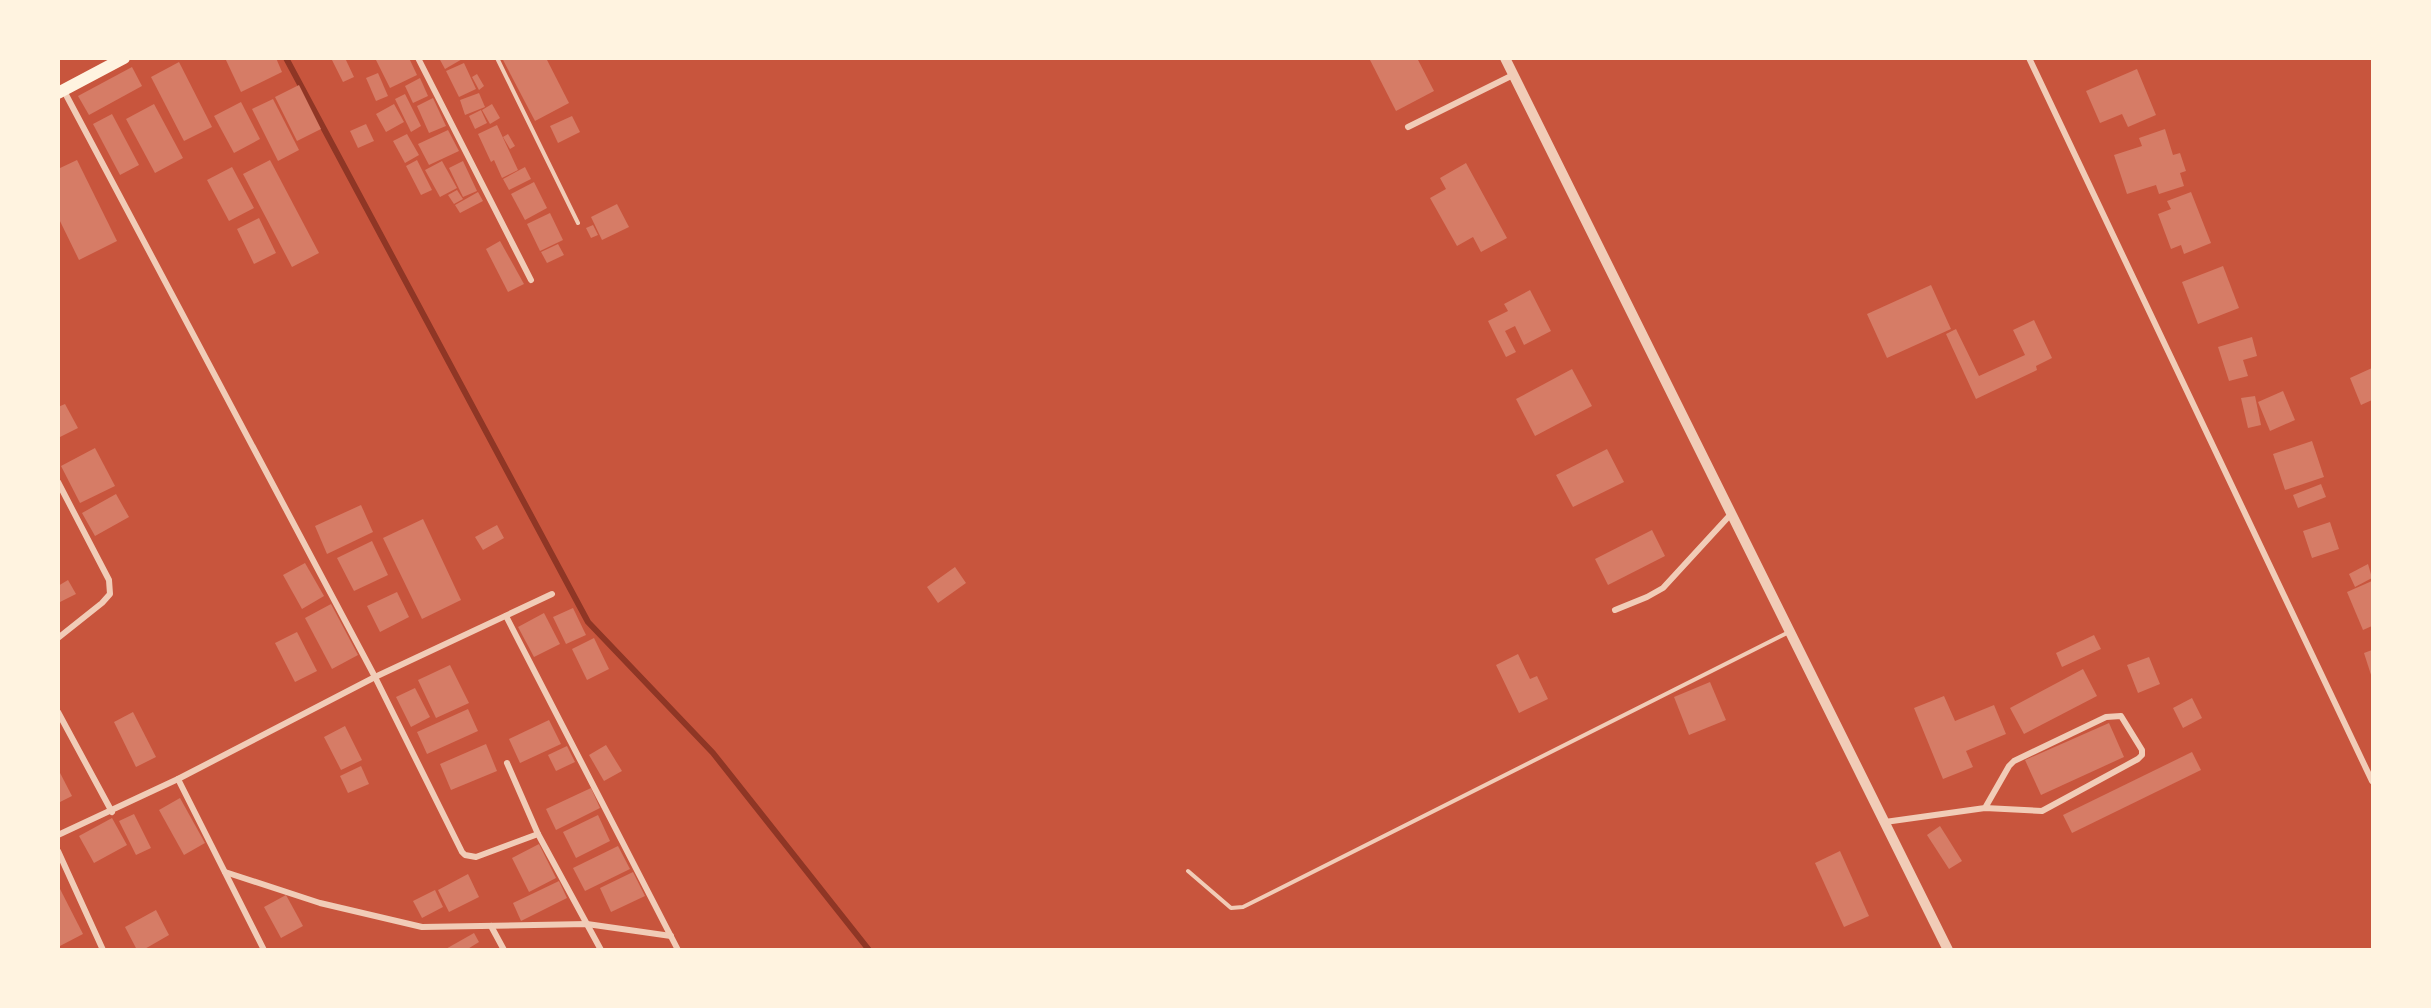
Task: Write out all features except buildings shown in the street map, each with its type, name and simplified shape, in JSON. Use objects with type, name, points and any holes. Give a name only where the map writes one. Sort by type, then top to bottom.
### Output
[{"type":"main road","points":[[61,92],[120,59]]},
{"type":"street","points":[[418,58],[531,279]]},
{"type":"street","points":[[1505,58],[1947,949]]},
{"type":"street","points":[[2029,58],[2373,781]]},
{"type":"street","points":[[1408,127],[1513,75]]},
{"type":"street","points":[[61,92],[375,677],[465,855],[476,857],[538,834]]},
{"type":"street","points":[[58,482],[109,580],[110,594],[58,638]]},
{"type":"street","points":[[1615,609],[1663,588],[1731,514]]},
{"type":"street","points":[[58,835],[112,812],[375,677],[552,594]]},
{"type":"street","points":[[506,616],[678,950]]},
{"type":"street","points":[[58,712],[112,812]]},
{"type":"street","points":[[1884,822],[1985,808],[2042,811],[2052,808],[2138,759],[2142,755],[2142,750],[2121,716],[2106,717],[2014,761],[1985,808]]},
{"type":"street","points":[[507,763],[538,834],[601,950]]},
{"type":"street","points":[[178,779],[264,950]]},
{"type":"street","points":[[58,851],[103,950]]},
{"type":"street","points":[[225,872],[320,903],[422,927],[587,924],[671,936]]},
{"type":"street","points":[[491,926],[504,950]]},
{"type":"lane","points":[[497,58],[578,223]]},
{"type":"lane","points":[[1188,871],[1231,908],[1243,907],[1790,632]]},
{"type":"waterway","points":[[286,58],[588,622],[713,753],[869,950]]}]
